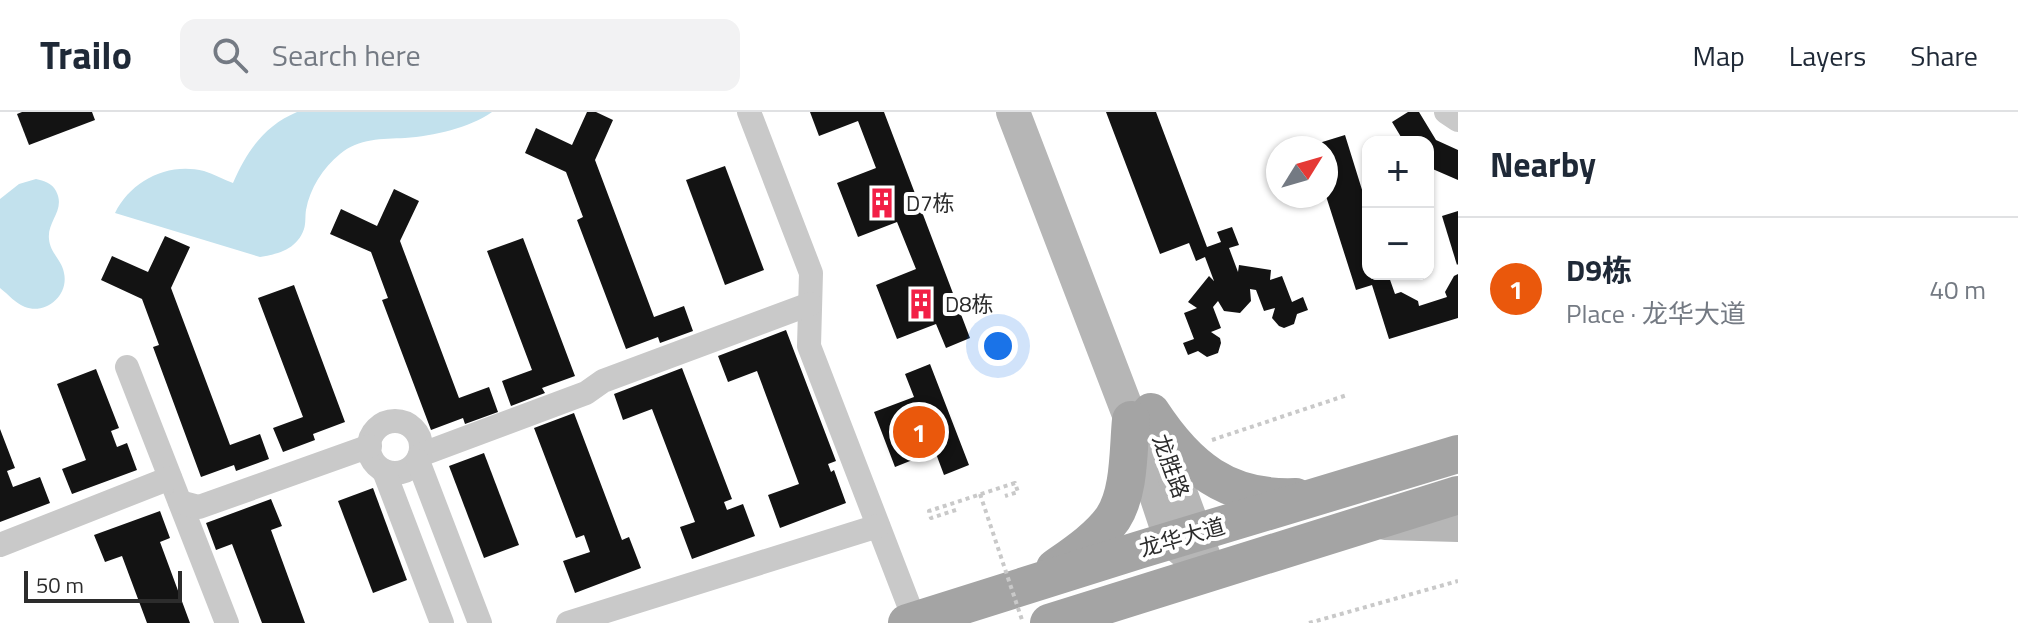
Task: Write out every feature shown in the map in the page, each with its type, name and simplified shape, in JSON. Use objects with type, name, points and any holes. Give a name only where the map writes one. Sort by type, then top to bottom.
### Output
[{"type":"main road","name":"龙胜路","points":[[1013,112],[1141,416]]},
{"type":"main road","name":"龙胜路","points":[[1035,112],[1184,536]]},
{"type":"main road","points":[[1029,584],[1076,553],[1114,516],[1141,416],[1204,473],[1249,493],[1278,498],[1319,497]]},
{"type":"main road","name":"龙华大道","points":[[906,622],[1458,454]]},
{"type":"main road","name":"龙华大道","points":[[1049,623],[1458,495]]},
{"type":"main road","points":[[1368,522],[1458,525]]},
{"type":"main road","points":[[1184,536],[1209,572]]},
{"type":"street","points":[[749,112],[811,273],[809,346],[878,526],[906,622]]},
{"type":"street","points":[[1446,112],[1458,120]]},
{"type":"street","points":[[384,471],[403,472],[419,458],[586,393],[603,381],[810,304]]},
{"type":"street","points":[[127,367],[227,623]]},
{"type":"street","points":[[442,623],[384,471],[373,460],[370,446],[375,431],[381,426],[404,423],[417,433],[420,440],[419,458],[480,623]]},
{"type":"street","points":[[180,502],[199,507],[370,446]]},
{"type":"street","points":[[0,545],[170,478]]},
{"type":"street","points":[[568,623],[878,526]]},
{"type":"path","points":[[1208,442],[1347,395]]},
{"type":"path","points":[[956,510],[931,518],[929,511],[1015,483],[1018,492],[1005,496]]},
{"type":"path","points":[[980,494],[1023,623]]},
{"type":"path","points":[[1309,623],[1458,581]]},
{"type":"water","points":[[297,112],[492,112],[473,123],[451,130],[416,137],[371,140],[347,149],[328,166],[314,186],[301,236],[292,246],[274,254],[260,257],[115,213],[140,183],[164,172],[177,169],[204,171],[233,183],[244,160],[266,132]]},
{"type":"water","points":[[36,179],[52,186],[58,198],[58,210],[49,239],[63,268],[65,281],[54,301],[48,306],[33,309],[18,303],[0,288],[0,199],[19,184]]},
{"type":"building","points":[[92,112],[95,120],[29,145],[17,114]]},
{"type":"building","points":[[587,112],[596,112],[613,120],[595,160],[654,317],[684,306],[693,331],[660,343],[658,337],[626,349],[577,220],[583,217],[566,172],[525,153],[536,128],[572,145]]},
{"type":"building","points":[[810,112],[884,112],[970,338],[946,348],[936,324],[897,339],[876,285],[916,269],[897,222],[858,237],[837,183],[876,168],[858,121],[819,136]]},
{"type":"building","points":[[1106,112],[1156,112],[1207,247],[1221,242],[1217,232],[1232,227],[1239,245],[1229,248],[1238,272],[1239,265],[1271,270],[1270,280],[1282,276],[1292,302],[1303,297],[1308,310],[1297,314],[1294,324],[1284,328],[1279,326],[1272,318],[1275,308],[1264,311],[1256,290],[1250,289],[1251,301],[1240,313],[1224,311],[1218,301],[1213,307],[1221,328],[1211,332],[1220,338],[1218,353],[1207,357],[1198,351],[1188,355],[1183,343],[1194,339],[1184,313],[1197,308],[1188,302],[1209,276],[1214,281],[1205,257],[1196,261],[1189,243],[1160,254]]},
{"type":"building","points":[[1408,112],[1419,112],[1434,136],[1400,136],[1392,122]]},
{"type":"building","points":[[1345,135],[1362,190],[1362,280],[1390,280],[1395,294],[1401,292],[1418,301],[1419,306],[1447,297],[1445,292],[1458,274],[1458,318],[1389,339],[1372,285],[1356,290],[1330,208],[1338,208],[1338,137]]},
{"type":"building","points":[[1434,137],[1458,150],[1458,180],[1434,170]]},
{"type":"building","points":[[725,166],[764,270],[725,285],[686,180]]},
{"type":"building","points":[[394,189],[419,201],[400,241],[459,398],[489,387],[498,412],[465,424],[463,418],[431,430],[382,300],[388,298],[371,252],[330,234],[341,209],[377,226]]},
{"type":"building","points":[[1458,211],[1458,264],[1457,265],[1442,216]]},
{"type":"building","points":[[165,236],[190,247],[171,288],[230,445],[260,434],[269,459],[236,471],[234,465],[201,477],[153,347],[159,345],[142,299],[101,280],[112,256],[148,272]]},
{"type":"building","points":[[523,238],[575,376],[542,388],[545,393],[511,406],[502,381],[532,370],[487,251]]},
{"type":"building","points":[[294,285],[345,422],[313,434],[315,440],[283,452],[273,428],[303,417],[258,298]]},
{"type":"building","points":[[786,330],[836,461],[828,464],[831,472],[834,470],[846,503],[780,528],[768,495],[799,484],[757,371],[728,382],[718,356]]},
{"type":"building","points":[[930,364],[969,465],[944,475],[935,451],[895,467],[874,412],[914,397],[905,374]]},
{"type":"building","points":[[682,368],[732,499],[724,502],[727,510],[743,504],[755,536],[692,559],[680,527],[695,522],[652,409],[623,420],[614,394]]},
{"type":"building","points":[[96,369],[119,428],[111,431],[117,447],[127,443],[137,470],[72,494],[62,469],[86,460],[57,384]]},
{"type":"building","points":[[574,413],[622,540],[629,537],[641,568],[575,593],[563,561],[590,552],[584,535],[576,538],[534,428]]},
{"type":"building","points":[[0,429],[15,468],[7,471],[13,487],[40,477],[50,503],[0,522]]},
{"type":"building","points":[[484,453],[519,545],[484,558],[449,466]]},
{"type":"building","points":[[373,488],[407,580],[373,593],[338,501]]},
{"type":"building","points":[[271,499],[282,526],[271,530],[305,623],[262,623],[232,544],[216,550],[206,523]]},
{"type":"building","points":[[160,511],[170,538],[160,542],[190,623],[147,623],[122,556],[105,562],[94,535]]},
{"type":"place","name":"D7栋","points":[[882,203]]},
{"type":"place","name":"D8栋","points":[[921,304]]},
{"type":"place","name":"D9栋","points":[[919,432]]}]
